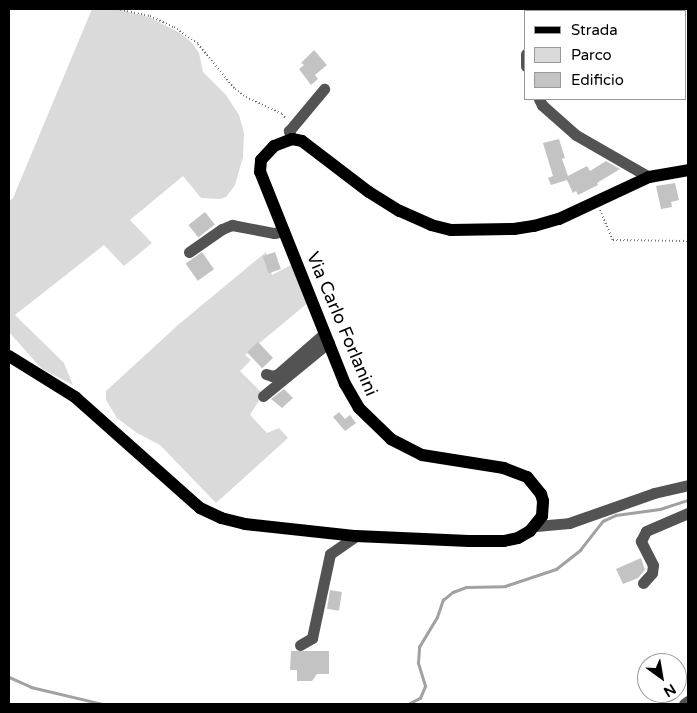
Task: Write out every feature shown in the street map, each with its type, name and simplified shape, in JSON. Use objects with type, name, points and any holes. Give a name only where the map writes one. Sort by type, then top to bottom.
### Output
[{"type":"main road","points":[[292,139],[302,141],[311,146],[369,192],[400,212],[431,225],[451,230],[514,229],[534,226],[560,219],[649,177],[688,170]]},
{"type":"main road","name":"Via Carlo Forlanini","points":[[292,139],[274,146],[261,160],[260,172],[345,384],[359,408],[391,439],[422,455],[504,468],[527,477],[536,485],[543,501],[542,516],[536,526]]},
{"type":"main road","points":[[9,356],[75,398],[200,508],[221,518],[245,524],[356,536],[469,542],[504,541],[518,538],[536,526]]},
{"type":"street","points":[[292,139],[290,130],[324,89]]},
{"type":"street","points":[[539,100],[576,135],[649,177]]},
{"type":"street","points":[[189,252],[222,228],[232,225],[274,233],[284,231]]},
{"type":"street","points":[[266,374],[272,376],[278,374],[327,338]]},
{"type":"street","points":[[263,396],[327,338]]},
{"type":"street","points":[[536,526],[568,523],[654,493],[688,485]]},
{"type":"street","points":[[642,583],[652,573],[653,565],[641,541],[646,531],[688,513]]},
{"type":"street","points":[[300,645],[312,638],[330,554],[356,536]]},
{"type":"street","points":[[684,704],[688,701]]},
{"type":"path","points":[[118,9],[150,16],[174,27],[198,44],[235,89],[246,97],[282,114],[293,126]]},
{"type":"path","points":[[596,201],[613,240],[688,241]]},
{"type":"green space","points":[[92,9],[117,9],[149,17],[180,33],[192,43],[199,53],[203,72],[226,95],[239,115],[244,133],[243,157],[235,185],[226,197],[220,199],[201,198],[183,176],[130,220],[152,243],[124,266],[104,245],[15,315],[64,363],[73,385],[42,369],[9,332],[9,201],[13,198]]},
{"type":"green space","points":[[266,252],[272,275],[295,263],[309,302],[245,355],[251,360],[240,371],[263,394],[250,415],[267,433],[279,428],[288,438],[216,503],[160,445],[137,433],[117,418],[106,400],[106,391],[178,325]]},
{"type":"building","points":[[314,50],[327,65],[315,75],[318,79],[311,85],[299,69],[304,65],[301,63]]},
{"type":"building","points":[[559,139],[565,158],[562,159],[568,176],[587,166],[590,171],[606,161],[620,169],[597,183],[598,185],[578,195],[576,191],[573,193],[567,180],[551,185],[548,178],[553,176],[543,143]]},
{"type":"building","points":[[675,183],[679,200],[671,202],[672,207],[661,209],[656,186]]},
{"type":"building","points":[[205,212],[215,225],[198,238],[188,225]]},
{"type":"building","points":[[202,252],[214,269],[198,281],[186,263]]},
{"type":"building","points":[[275,252],[281,269],[269,273],[263,256]]},
{"type":"building","points":[[258,342],[273,358],[262,368],[247,352]]},
{"type":"building","points":[[284,389],[293,398],[282,408],[271,399]]},
{"type":"building","points":[[339,412],[345,419],[350,415],[356,423],[345,431],[333,417]]},
{"type":"building","points":[[641,558],[645,570],[638,578],[623,584],[616,569]]},
{"type":"building","points":[[330,590],[342,592],[339,611],[327,609]]},
{"type":"building","points":[[291,651],[329,651],[329,674],[317,674],[312,681],[297,681],[297,670],[290,670]]},
{"type":"waterway","points":[[408,704],[420,698],[425,686],[418,663],[419,647],[437,617],[443,600],[453,592],[466,587],[505,586],[556,569],[580,550],[603,521],[616,515],[660,509],[688,500]]},
{"type":"waterway","points":[[9,677],[31,687],[103,704]]}]
